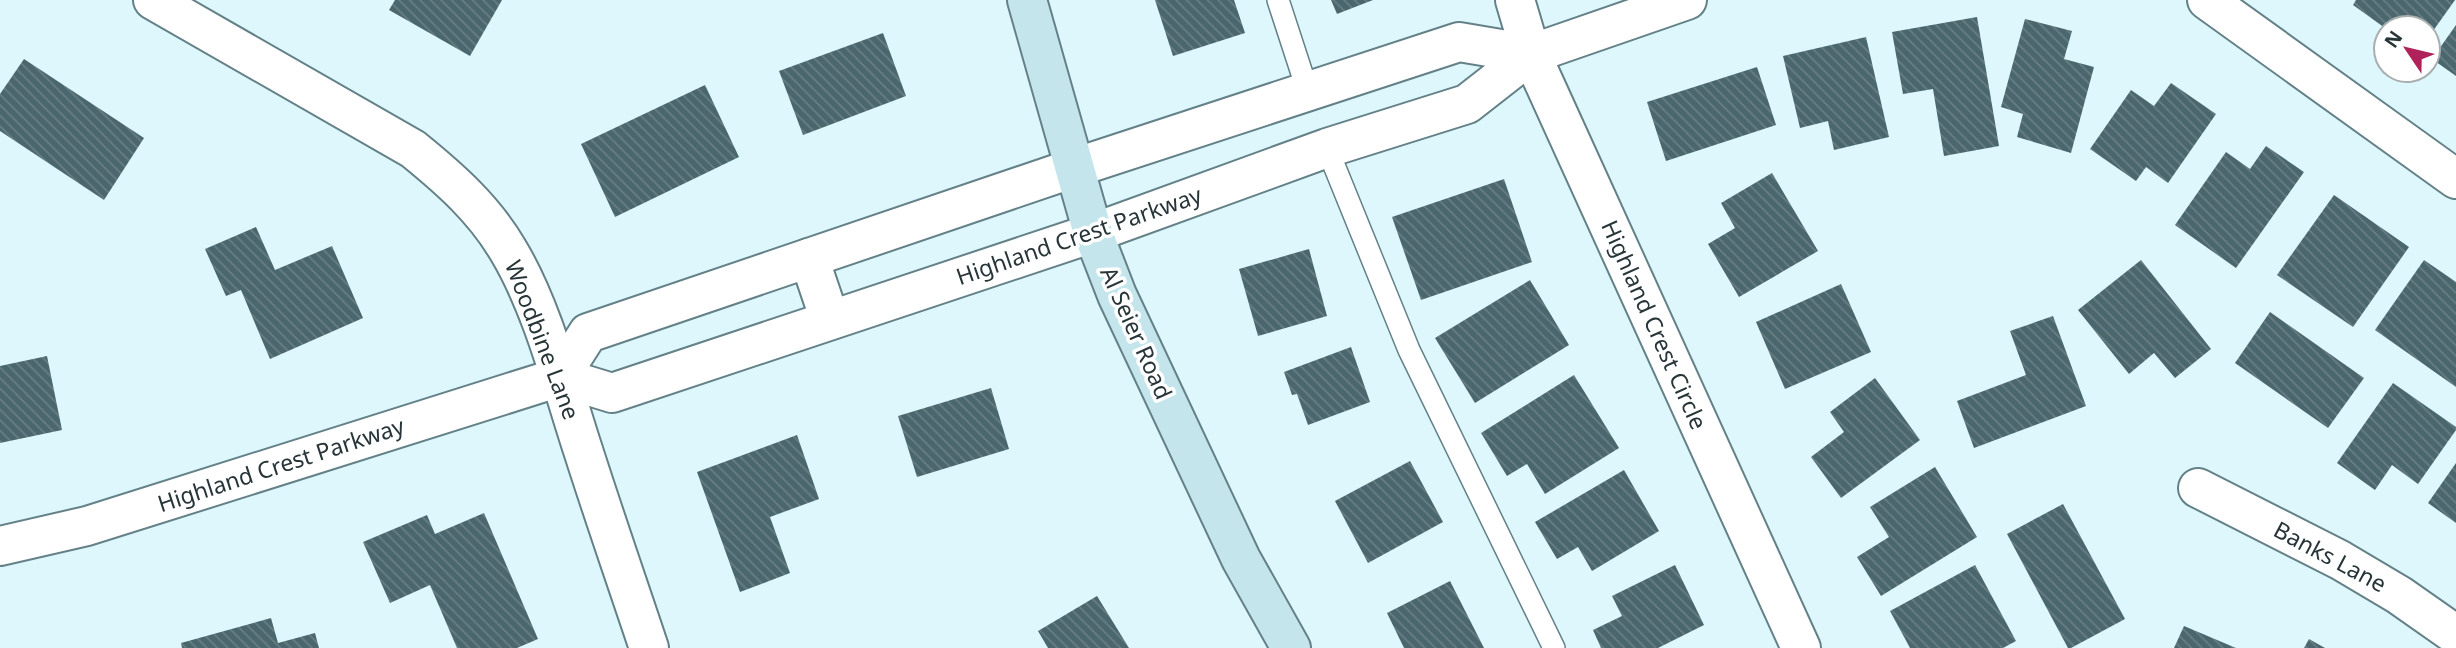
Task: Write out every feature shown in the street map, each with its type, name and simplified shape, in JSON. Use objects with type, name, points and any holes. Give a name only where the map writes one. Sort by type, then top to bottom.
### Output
[{"type":"street","name":"Woodbine Lane","points":[[153,0],[414,149],[450,179],[481,212],[508,251],[531,298],[560,377],[649,648]]},
{"type":"street","name":"Al Seier Road","points":[[1027,0],[1093,233],[1117,295],[1241,559],[1291,648]]},
{"type":"street","name":"Highland Crest Circle","points":[[1515,0],[1531,54],[1801,648]]},
{"type":"street","name":"Highland Crest Parkway","points":[[0,546],[87,526],[560,377],[612,393],[1093,233],[1328,148],[1467,104],[1531,54],[1687,0]]},
{"type":"street","points":[[2207,0],[2456,180]]},
{"type":"street","name":"Highland Crest Parkway","points":[[560,377],[588,333],[1074,168],[1459,42],[1531,54]]},
{"type":"street","points":[[1308,92],[1328,148]]},
{"type":"street","points":[[809,258],[830,320]]},
{"type":"street","name":"Banks Lane","points":[[2198,488],[2340,560],[2399,595],[2456,635]]},
{"type":"lane","points":[[1278,0],[1308,92]]},
{"type":"lane","points":[[1328,148],[1409,349],[1554,648]]},
{"type":"building","points":[[395,0],[502,0],[470,56],[389,10]]},
{"type":"building","points":[[1155,0],[1234,0],[1245,33],[1173,56]]},
{"type":"building","points":[[1331,0],[1373,0],[1337,14]]},
{"type":"building","points":[[2356,0],[2455,0],[2442,18],[2442,14],[2372,14],[2372,19],[2353,5]]},
{"type":"building","points":[[1977,17],[1999,146],[1944,156],[1933,89],[1903,94],[1892,32]]},
{"type":"building","points":[[2025,19],[2072,31],[2064,59],[2094,67],[2071,153],[2017,137],[2023,114],[2001,107]]},
{"type":"building","points":[[2456,25],[2456,76],[2442,66],[2442,45]]},
{"type":"building","points":[[883,33],[906,96],[803,135],[779,71]]},
{"type":"building","points":[[1866,37],[1889,137],[1834,150],[1828,121],[1800,128],[1783,56]]},
{"type":"building","points":[[24,59],[144,138],[104,200],[0,131],[0,94]]},
{"type":"building","points":[[1757,67],[1776,125],[1666,161],[1647,102]]},
{"type":"building","points":[[2171,83],[2216,114],[2168,183],[2146,167],[2136,181],[2090,149],[2131,90],[2154,106]]},
{"type":"building","points":[[705,85],[739,157],[615,217],[581,144]]},
{"type":"building","points":[[2266,146],[2304,172],[2236,268],[2175,225],[2226,152],[2250,169]]},
{"type":"building","points":[[1772,173],[1818,251],[1739,297],[1708,244],[1735,228],[1721,203]]},
{"type":"building","points":[[1504,179],[1532,262],[1421,300],[1392,217]]},
{"type":"building","points":[[2334,195],[2409,247],[2353,327],[2277,275]]},
{"type":"building","points":[[256,227],[275,270],[332,246],[363,318],[270,359],[241,290],[226,296],[205,249]]},
{"type":"building","points":[[1309,249],[1327,316],[1258,336],[1239,269]]},
{"type":"building","points":[[2141,260],[2211,349],[2175,378],[2154,353],[2129,374],[2078,310]]},
{"type":"building","points":[[2424,260],[2456,282],[2456,387],[2375,330]]},
{"type":"building","points":[[1530,280],[1569,345],[1475,403],[1435,338]]},
{"type":"building","points":[[1841,284],[1871,352],[1785,389],[1756,322]]},
{"type":"building","points":[[2270,312],[2364,378],[2328,428],[2235,363]]},
{"type":"building","points":[[2053,316],[2086,406],[1974,448],[1957,401],[2026,375],[2010,331]]},
{"type":"building","points":[[1351,347],[1370,402],[1308,425],[1297,394],[1292,395],[1284,372]]},
{"type":"building","points":[[47,356],[62,430],[0,443],[0,366]]},
{"type":"building","points":[[1574,375],[1619,448],[1545,494],[1527,464],[1507,476],[1481,433]]},
{"type":"building","points":[[1875,378],[1920,440],[1841,498],[1811,457],[1844,432],[1830,412]]},
{"type":"building","points":[[2393,383],[2456,427],[2456,430],[2418,484],[2392,465],[2375,490],[2337,463]]},
{"type":"building","points":[[991,388],[1009,449],[917,477],[898,416]]},
{"type":"building","points":[[797,435],[819,499],[770,517],[790,573],[740,592],[697,472]]},
{"type":"building","points":[[1410,461],[1443,522],[1368,563],[1335,501]]},
{"type":"building","points":[[2456,463],[2456,523],[2428,503]]},
{"type":"building","points":[[1935,467],[1977,537],[1881,596],[1857,557],[1889,537],[1870,507]]},
{"type":"building","points":[[1624,470],[1659,531],[1592,571],[1578,547],[1557,559],[1535,522]]},
{"type":"building","points":[[2063,504],[2125,619],[2071,648],[2068,648],[2007,534]]},
{"type":"building","points":[[484,513],[538,639],[517,648],[457,648],[430,585],[390,603],[363,542],[427,515],[435,534]]},
{"type":"building","points":[[1675,565],[1704,625],[1658,648],[1601,648],[1593,630],[1622,616],[1612,596]]},
{"type":"building","points":[[1975,565],[2016,641],[2003,648],[1910,648],[1890,611]]},
{"type":"building","points":[[1450,581],[1484,648],[1404,648],[1387,613]]},
{"type":"building","points":[[1097,596],[1129,648],[1048,648],[1038,631]]},
{"type":"building","points":[[271,618],[278,643],[315,633],[319,648],[182,648],[181,643]]},
{"type":"building","points":[[2184,626],[2236,648],[2174,648]]},
{"type":"building","points":[[2309,639],[2325,648],[2304,648]]}]
